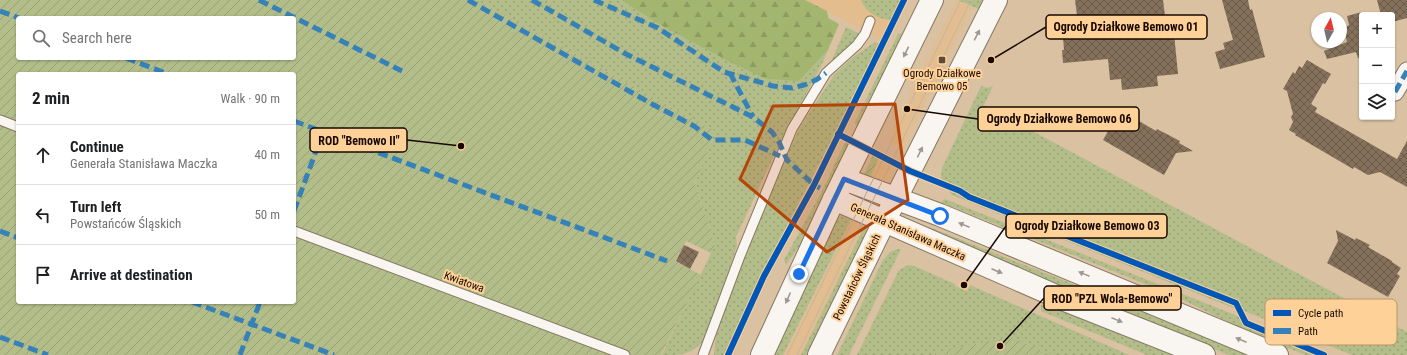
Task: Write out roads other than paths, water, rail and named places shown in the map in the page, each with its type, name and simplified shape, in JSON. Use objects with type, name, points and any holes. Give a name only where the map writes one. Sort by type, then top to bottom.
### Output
[{"type":"main road","points":[[762,355],[834,199],[932,0]]},
{"type":"main road","name":"Powstańców Śląskich","points":[[819,355],[996,0]]},
{"type":"main road","points":[[844,179],[1012,245],[1277,355]]},
{"type":"main road","name":"Generała Stanisława Maczka","points":[[834,199],[1051,294],[1204,355]]},
{"type":"street","points":[[1395,92],[1407,71]]},
{"type":"lane","points":[[703,355],[740,256],[792,129],[826,73],[857,45],[865,34],[870,21]]},
{"type":"lane","points":[[0,120],[16,126]]},
{"type":"lane","name":"Kwiatowa","points":[[296,232],[625,355]]},
{"type":"tram line","points":[[787,355],[961,0]]},
{"type":"tram line","points":[[797,355],[971,0]]},
{"type":"place","name":"Ogrody Działkowe Bemowo 05","points":[[942,60]]},
{"type":"place","name":"Ogrody Działkowe Bemowo 01","points":[[991,60]]},
{"type":"place","name":"Ogrody Działkowe Bemowo 06","points":[[907,109]]},
{"type":"place","name":"ROD \"Bemowo II\"","points":[[461,146]]},
{"type":"place","name":"Ogrody Działkowe Bemowo 03","points":[[964,285]]},
{"type":"place","name":"ROD \"PZL Wola-Bemowo\"","points":[[1000,346]]}]
